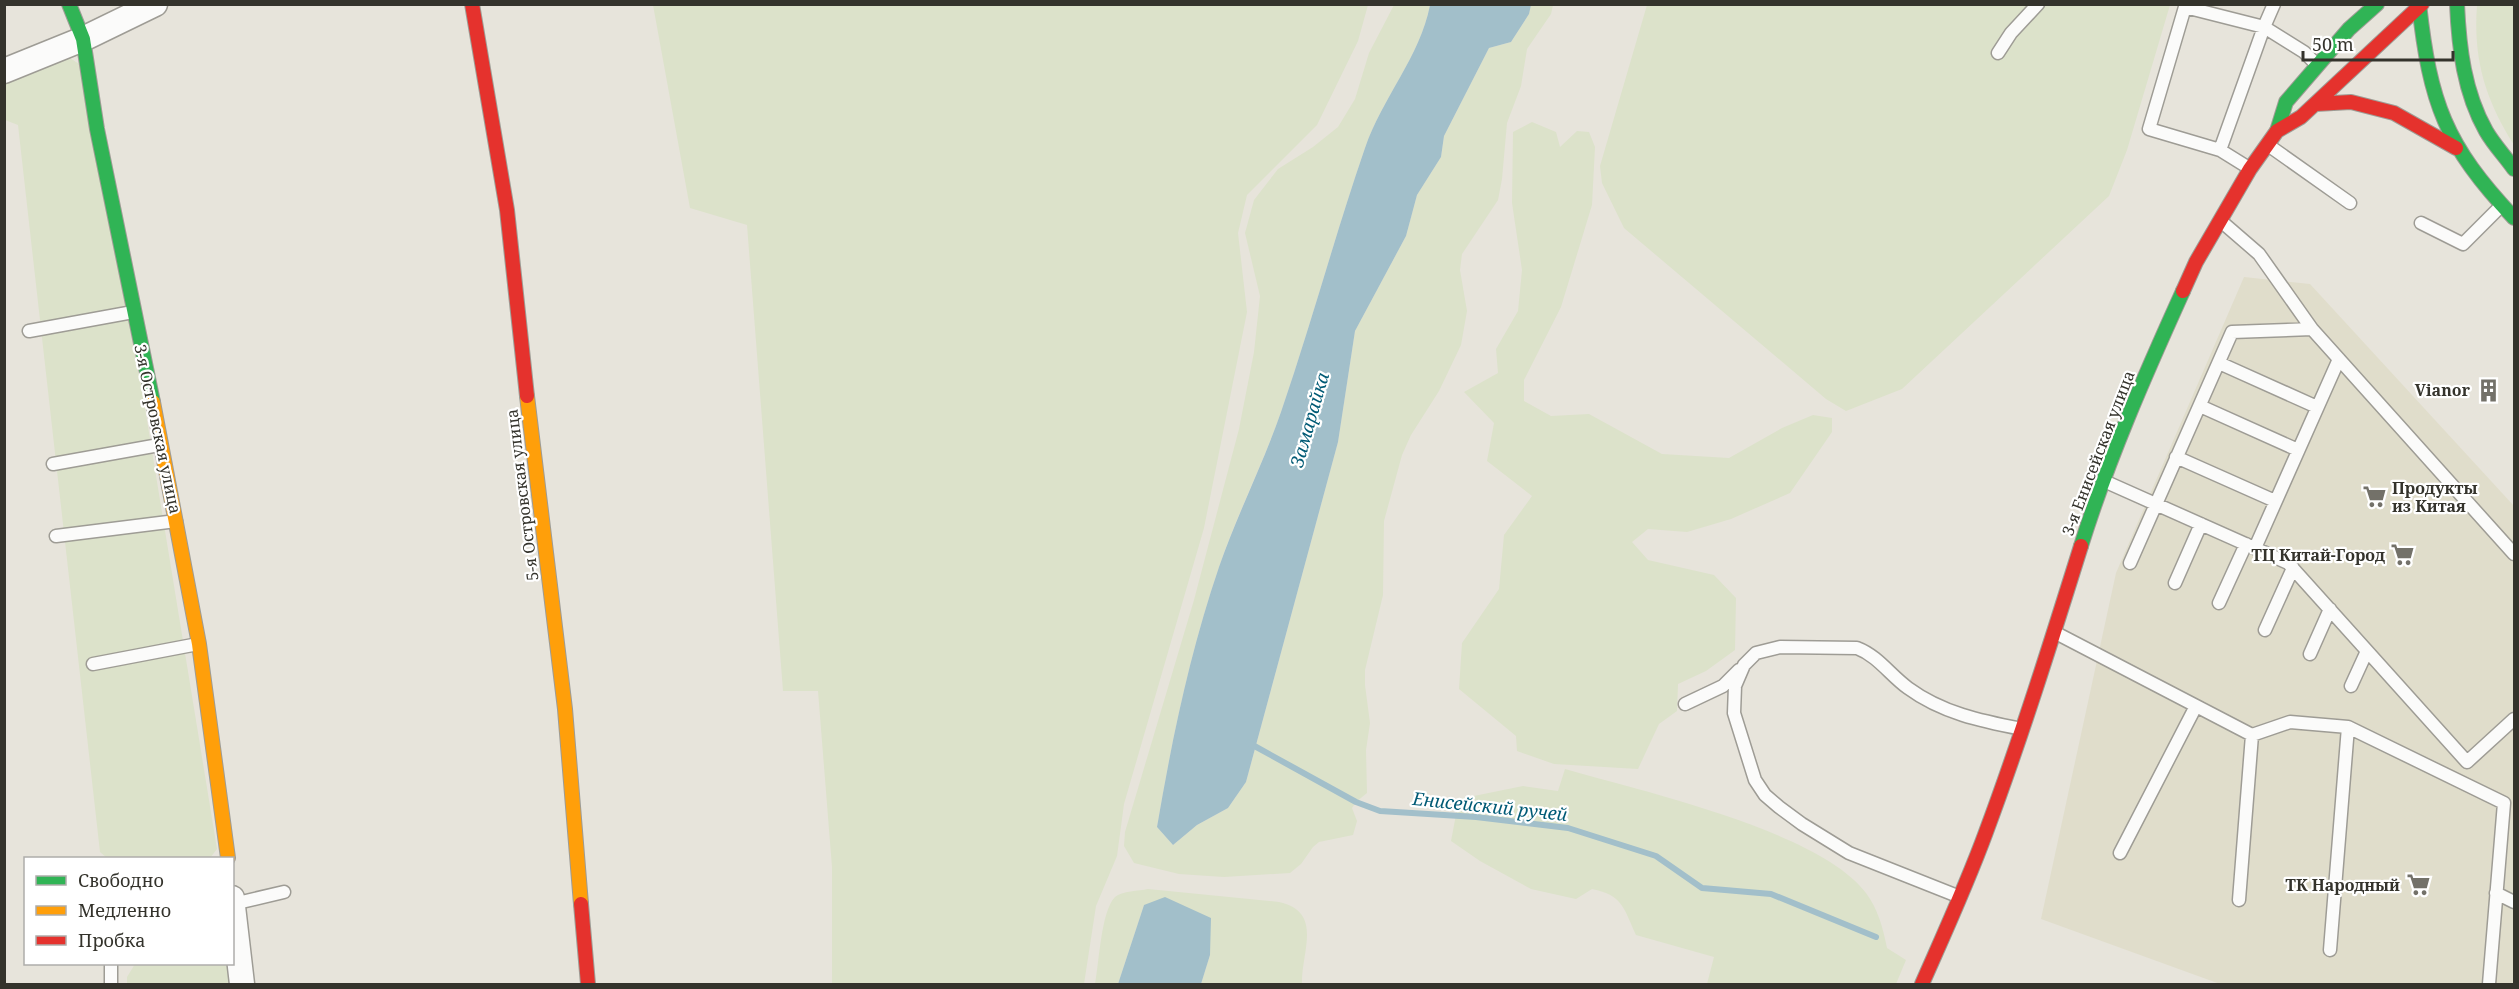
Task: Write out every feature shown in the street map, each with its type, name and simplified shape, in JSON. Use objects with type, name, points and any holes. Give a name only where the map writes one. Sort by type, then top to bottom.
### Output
[{"type":"street","name":"3-я Островская улица","points":[[69,4],[83,39],[97,129],[177,520],[199,644],[228,857]]},
{"type":"street","points":[[4,71],[83,39],[155,4]]},
{"type":"street","name":"5-я Островская улица","points":[[472,4],[507,210],[533,455],[565,710],[588,984]]},
{"type":"street","points":[[2277,131],[2286,102],[2349,29],[2377,4]]},
{"type":"street","points":[[2457,4],[2457,38],[2470,95],[2487,133],[2514,169]]},
{"type":"street","points":[[2420,5],[2423,48],[2433,90],[2456,148],[2485,187],[2514,218]]},
{"type":"street","name":"3-я Енисейская улица","points":[[1922,984],[1961,897],[2023,729],[2103,481],[2162,336],[2196,262],[2219,219],[2277,131],[2301,117],[2316,104],[2420,5]]},
{"type":"street","points":[[2316,104],[2351,102],[2394,112],[2456,148]]},
{"type":"street","points":[[234,913],[242,984]]},
{"type":"lane","points":[[1998,53],[2011,33],[2038,4]]},
{"type":"lane","points":[[2220,150],[2274,4]]},
{"type":"lane","points":[[2250,169],[2220,150],[2149,129],[2185,7],[2264,27],[2304,52],[2317,65]]},
{"type":"lane","points":[[2268,144],[2350,203]]},
{"type":"lane","points":[[2421,223],[2463,243],[2502,205]]},
{"type":"lane","points":[[2219,219],[2259,254],[2312,328],[2514,554]]},
{"type":"lane","points":[[29,331],[134,312]]},
{"type":"lane","points":[[2130,563],[2232,332],[2312,328]]},
{"type":"lane","points":[[2219,603],[2275,501],[2339,358]]},
{"type":"lane","points":[[2219,363],[2317,407]]},
{"type":"lane","points":[[2200,406],[2298,450]]},
{"type":"lane","points":[[53,464],[161,445]]},
{"type":"lane","points":[[2176,458],[2275,501]]},
{"type":"lane","points":[[2103,481],[2288,563],[2467,762],[2514,719]]},
{"type":"lane","points":[[56,536],[177,520]]},
{"type":"lane","points":[[2175,583],[2201,524]]},
{"type":"lane","points":[[2265,630],[2293,568]]},
{"type":"lane","points":[[2310,654],[2330,609]]},
{"type":"lane","points":[[2053,631],[2252,735],[2290,722],[2348,727],[2504,803],[2489,984]]},
{"type":"lane","points":[[93,664],[199,644]]},
{"type":"lane","points":[[1685,704],[1724,686],[1756,652],[1780,647],[1857,648],[1867,652],[1907,688],[1935,705],[1977,720],[2023,729]]},
{"type":"lane","points":[[2351,686],[2367,651]]},
{"type":"lane","points":[[1744,665],[1735,686],[1734,713],[1755,780],[1765,795],[1802,824],[1849,853],[1961,897]]},
{"type":"lane","points":[[2120,853],[2196,706]]},
{"type":"lane","points":[[2330,950],[2348,727]]},
{"type":"lane","points":[[2239,900],[2252,735]]},
{"type":"lane","points":[[2502,824],[2514,830]]},
{"type":"lane","points":[[234,904],[284,892]]},
{"type":"lane","points":[[2496,893],[2514,902]]},
{"type":"lane","points":[[111,965],[111,984]]},
{"type":"shaded area","points":[[2244,277],[2310,284],[2514,506],[2514,984],[2220,984],[2041,919],[2116,573]]},
{"type":"green space","points":[[653,5],[1368,5],[1358,41],[1317,125],[1247,195],[1238,233],[1247,312],[1204,528],[1124,804],[1117,856],[1096,906],[1084,984],[832,984],[832,867],[818,691],[783,691],[747,225],[690,208]]},
{"type":"green space","points":[[1394,5],[1430,5],[1410,60],[1381,112],[1365,148],[1281,412],[1219,567],[1199,631],[1183,696],[1157,827],[1173,845],[1197,825],[1228,808],[1246,782],[1338,442],[1355,331],[1406,236],[1417,195],[1441,157],[1444,136],[1489,48],[1511,42],[1529,14],[1531,5],[1553,5],[1551,14],[1527,49],[1521,86],[1507,123],[1498,200],[1462,254],[1460,270],[1467,311],[1461,345],[1439,391],[1411,435],[1402,455],[1384,521],[1383,595],[1365,670],[1370,723],[1366,750],[1367,793],[1352,808],[1357,821],[1353,835],[1319,842],[1301,864],[1290,873],[1224,877],[1179,874],[1134,863],[1124,846],[1125,832],[1194,600],[1239,429],[1254,352],[1260,296],[1245,233],[1254,200],[1278,169],[1313,147],[1338,127],[1355,99],[1369,53]]},
{"type":"green space","points":[[1647,5],[2170,5],[2127,150],[2109,196],[1902,389],[1846,411],[1826,399],[1624,228],[1602,183],[1600,166]]},
{"type":"green space","points":[[2477,5],[2514,5],[2514,145],[2495,111],[2483,78],[2477,43]]},
{"type":"green space","points":[[67,56],[79,64],[143,396],[217,849],[211,857],[106,857],[100,852],[18,125],[5,120],[4,79]]},
{"type":"green space","points":[[1532,122],[1556,132],[1560,147],[1577,131],[1589,132],[1595,147],[1592,205],[1561,307],[1524,380],[1524,401],[1551,416],[1589,414],[1662,454],[1729,458],[1782,428],[1813,415],[1832,418],[1832,432],[1790,493],[1731,519],[1687,532],[1648,529],[1632,542],[1648,560],[1714,575],[1736,598],[1735,650],[1706,671],[1678,684],[1677,711],[1659,724],[1638,769],[1554,764],[1517,751],[1516,736],[1459,689],[1462,643],[1499,589],[1504,535],[1532,496],[1487,461],[1494,423],[1464,392],[1498,373],[1496,349],[1518,311],[1522,270],[1512,203],[1513,132]]},
{"type":"green space","points":[[1565,769],[1682,802],[1771,832],[1810,851],[1843,871],[1866,893],[1874,906],[1880,919],[1887,948],[1906,960],[1896,984],[1707,984],[1714,957],[1636,935],[1625,911],[1610,895],[1592,889],[1576,899],[1531,889],[1480,861],[1451,841],[1459,799],[1523,786],[1558,791]]},
{"type":"green space","points":[[1148,889],[1279,902],[1293,907],[1306,924],[1302,984],[1201,984],[1210,955],[1144,905],[1118,984],[1095,984],[1104,925],[1110,904],[1115,897],[1122,894]]},
{"type":"green space","points":[[134,965],[232,965],[237,984],[127,984],[127,977]]},
{"type":"water","name":"Замарайка","points":[[1430,5],[1531,5],[1529,14],[1511,42],[1489,48],[1444,136],[1441,157],[1417,195],[1406,236],[1355,331],[1338,442],[1246,782],[1228,808],[1197,825],[1173,845],[1157,827],[1169,761],[1199,631],[1226,548],[1281,412],[1365,148],[1381,112],[1410,60]]},
{"type":"water","points":[[1165,897],[1211,918],[1210,955],[1201,984],[1118,984],[1144,905]]},
{"type":"waterway","name":"Енисейский ручей","points":[[1249,743],[1356,802],[1380,811],[1476,817],[1568,828],[1656,856],[1702,888],[1771,894],[1876,937]]},
{"type":"traffic: fast","points":[[69,4],[83,39],[97,129],[153,402]]},
{"type":"traffic: fast","points":[[2277,131],[2286,102],[2349,29],[2377,4]]},
{"type":"traffic: fast","points":[[2419,4],[2429,69],[2445,121],[2472,168],[2514,218]]},
{"type":"traffic: fast","points":[[2457,4],[2461,53],[2472,101],[2492,141],[2514,169]]},
{"type":"traffic: fast","points":[[2081,546],[2115,449],[2183,291]]},
{"type":"traffic: slow","points":[[527,396],[565,709],[581,904]]},
{"type":"traffic: slow","points":[[153,402],[199,644],[228,857]]},
{"type":"traffic: jam","points":[[472,4],[507,210],[527,396]]},
{"type":"traffic: jam","points":[[2183,291],[2196,262],[2250,169],[2277,131],[2301,117],[2422,4]]},
{"type":"traffic: jam","points":[[2316,104],[2351,102],[2394,113],[2456,148]]},
{"type":"traffic: jam","points":[[1922,984],[1971,871],[1999,797],[2081,546]]},
{"type":"traffic: jam","points":[[581,904],[588,984]]},
{"type":"place","name":"Vianor","points":[[2488,390]]},
{"type":"place","name":"Продукты из Китая","points":[[2374,497]]},
{"type":"place","name":"ТЦ Китай-Город","points":[[2403,555]]},
{"type":"place","name":"ТК Народный","points":[[2418,885]]}]
